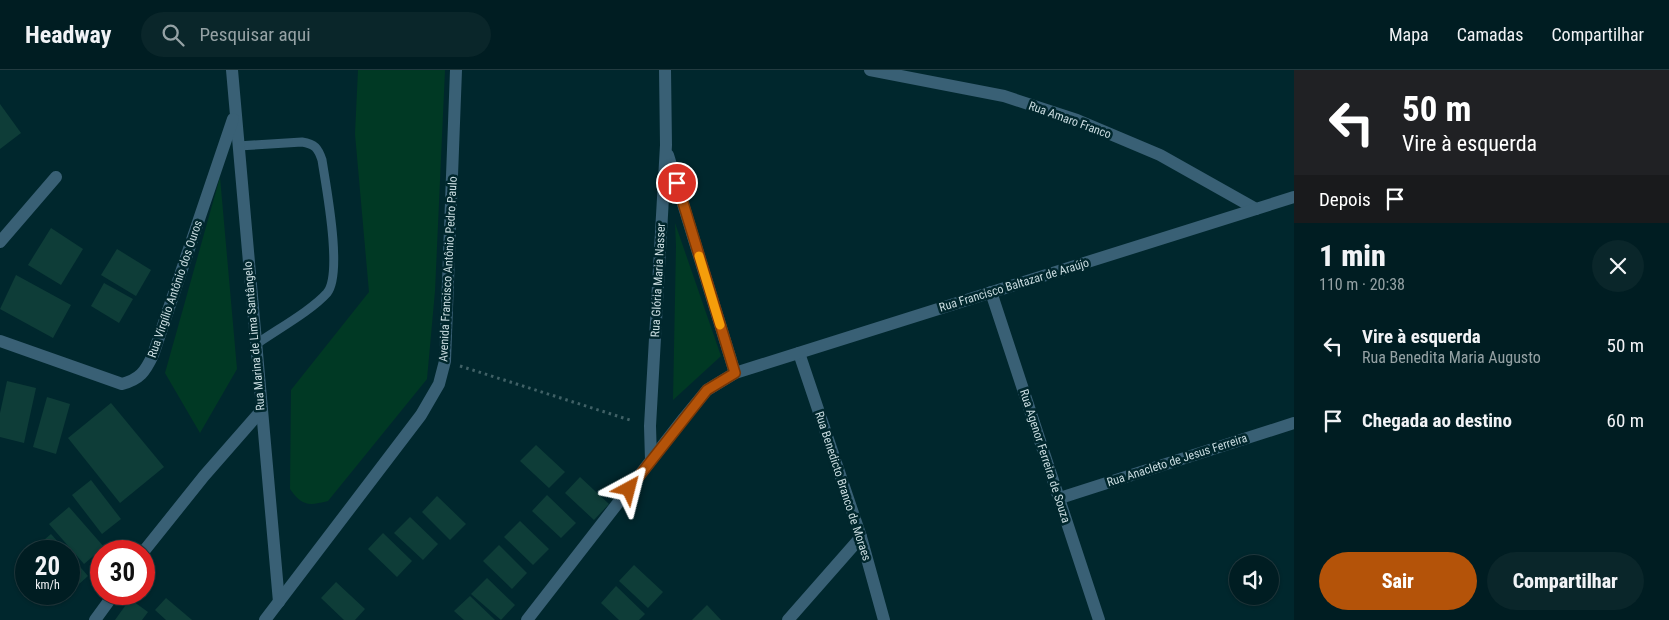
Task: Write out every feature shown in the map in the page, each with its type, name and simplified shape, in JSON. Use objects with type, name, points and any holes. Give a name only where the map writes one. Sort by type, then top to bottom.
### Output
[{"type":"street","name":"Rua Marina de Lima Santângelo","points":[[232,70],[234,114],[279,602]]},
{"type":"street","name":"Avenida Francisco Antônio Pedro Paulo","points":[[265,620],[431,399],[440,384],[445,361],[456,70]]},
{"type":"street","name":"Rua Glória Maria Nasser","points":[[651,460],[650,426],[666,145],[665,70]]},
{"type":"street","name":"Rua Amaro Franco","points":[[870,70],[1004,96],[1077,120],[1160,155],[1256,209]]},
{"type":"street","name":"Rua Virgílio Antônio dos Ouros","points":[[0,341],[122,384],[136,380],[146,371],[234,114]]},
{"type":"street","points":[[666,145],[735,373]]},
{"type":"street","points":[[0,242],[56,177]]},
{"type":"street","name":"Rua Francisco Baltazar de Araújo","points":[[526,620],[707,390],[735,373],[1294,197]]},
{"type":"street","name":"Rua Agenor Ferreira de Souza","points":[[991,292],[1060,498],[1098,620]]},
{"type":"street","name":"Rua Benedicto Branco de Moraes","points":[[799,352],[861,537],[884,620]]},
{"type":"street","points":[[153,540],[204,476],[261,411]]},
{"type":"street","name":"Rua Anacleto de Jesus Ferreira","points":[[1060,498],[1294,423]]},
{"type":"street","points":[[788,620],[861,537]]},
{"type":"street","points":[[95,620],[106,605]]},
{"type":"lane","points":[[238,146],[302,142],[313,144],[319,150],[335,258],[334,277],[329,291],[317,302],[255,345]]},
{"type":"path","points":[[445,361],[650,426]]},
{"type":"green space","points":[[358,70],[445,70],[435,291],[427,379],[328,501],[310,504],[298,499],[290,489],[291,390],[369,292],[355,134]]},
{"type":"green space","points":[[220,177],[237,369],[200,433],[165,373]]},
{"type":"green space","points":[[675,223],[721,356],[673,400],[676,246]]},
{"type":"building","points":[[0,104],[21,133],[0,149]]},
{"type":"building","points":[[51,228],[83,249],[61,285],[28,265]]},
{"type":"building","points":[[117,249],[151,270],[136,296],[101,275]]},
{"type":"building","points":[[16,275],[71,305],[53,338],[0,309]]},
{"type":"building","points":[[104,283],[133,299],[119,323],[91,306]]},
{"type":"building","points":[[7,381],[36,388],[24,443],[0,437],[0,413]]},
{"type":"building","points":[[47,397],[70,404],[56,454],[33,447]]},
{"type":"building","points":[[111,403],[164,467],[120,503],[68,438]]},
{"type":"building","points":[[536,445],[565,472],[549,488],[520,461]]},
{"type":"building","points":[[580,477],[609,504],[594,520],[565,493]]},
{"type":"building","points":[[91,480],[121,519],[102,534],[72,495]]},
{"type":"building","points":[[547,495],[576,523],[561,538],[532,511]]},
{"type":"building","points":[[437,496],[466,524],[450,540],[422,512]]},
{"type":"building","points":[[69,507],[98,540],[90,540],[90,559],[84,564],[80,559],[80,540],[63,540],[49,524]]},
{"type":"building","points":[[410,517],[438,544],[423,560],[394,533]]},
{"type":"building","points":[[520,521],[549,549],[533,565],[504,537]]},
{"type":"building","points":[[383,533],[412,561],[397,577],[368,549]]},
{"type":"building","points":[[51,534],[56,540],[44,540]]},
{"type":"building","points":[[499,545],[527,573],[512,589],[483,561]]},
{"type":"building","points":[[634,565],[663,592],[648,608],[619,581]]},
{"type":"building","points":[[80,567],[88,576],[80,583]]},
{"type":"building","points":[[487,578],[515,605],[501,620],[471,594]]},
{"type":"building","points":[[336,582],[365,609],[355,620],[344,620],[321,598]]},
{"type":"building","points":[[616,586],[645,614],[639,620],[619,620],[601,603]]},
{"type":"building","points":[[470,596],[495,620],[464,620],[454,611]]},
{"type":"building","points":[[166,598],[192,620],[166,620],[155,610]]},
{"type":"building","points":[[126,605],[138,605],[148,612],[142,620],[115,620]]},
{"type":"building","points":[[707,605],[721,620],[692,620]]},
{"type":"slow traffic","points":[[699,256],[720,325]]},
{"type":"route","points":[[629,489],[707,390],[735,373],[677,183]]}]
